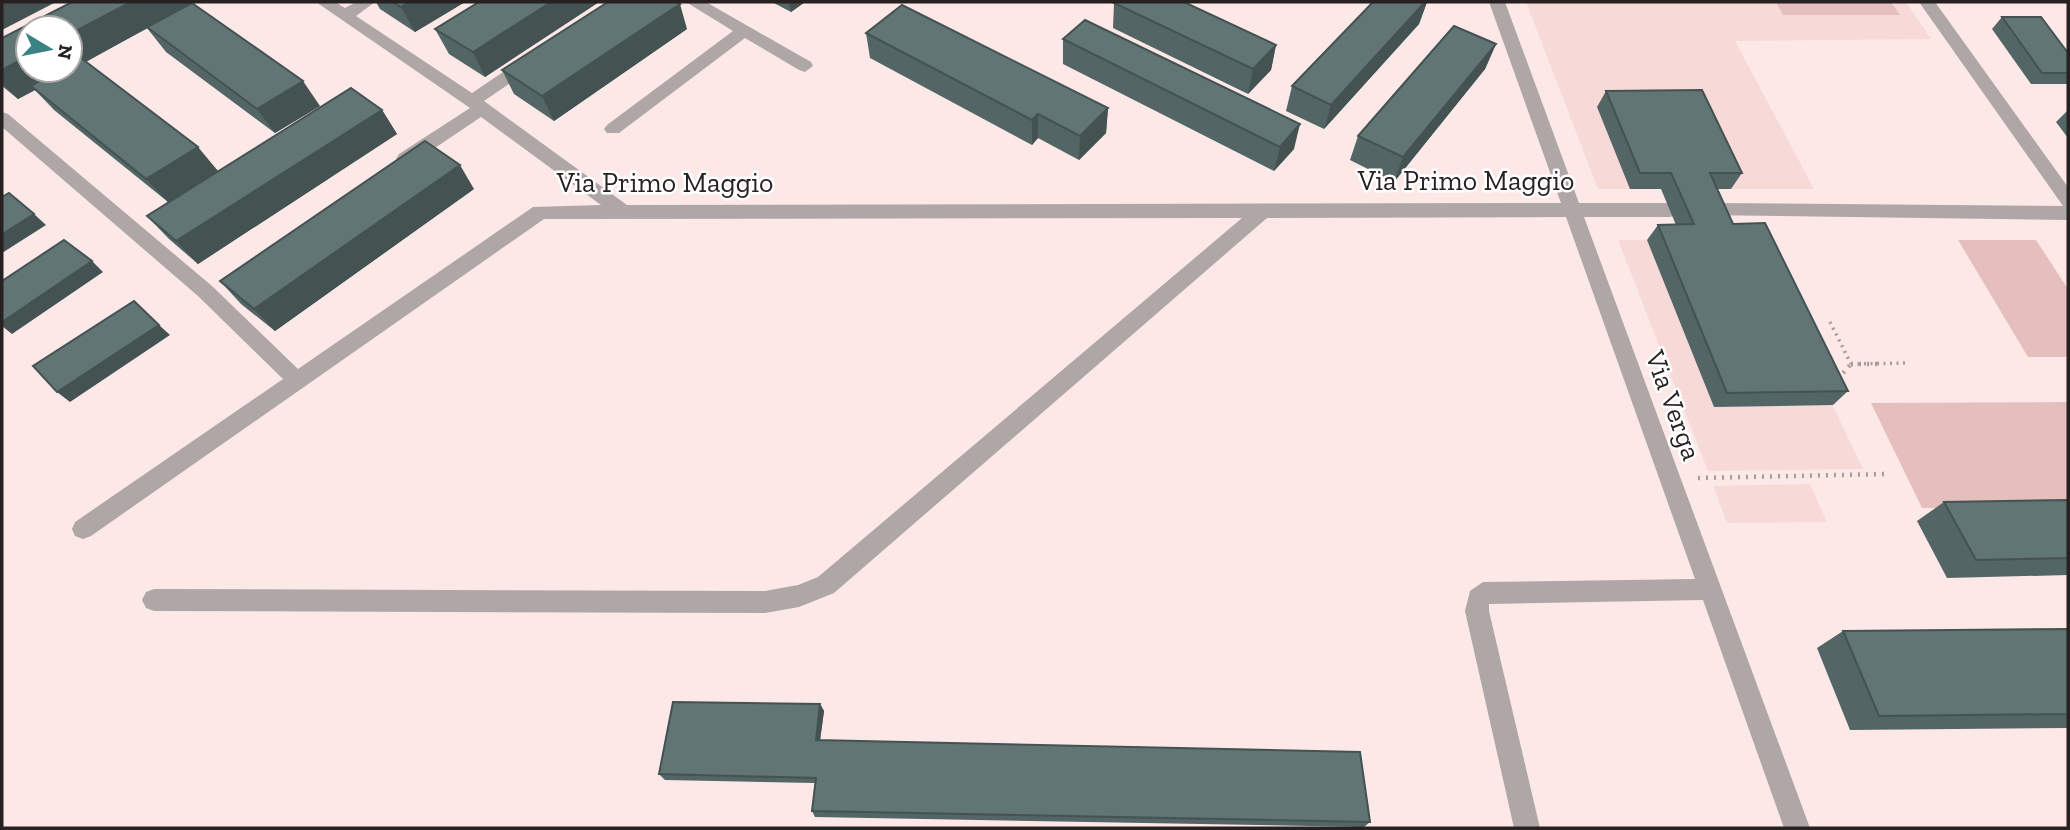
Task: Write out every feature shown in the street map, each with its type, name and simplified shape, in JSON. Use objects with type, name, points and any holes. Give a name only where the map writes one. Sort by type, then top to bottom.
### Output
[{"type":"street","points":[[324,2],[477,104],[622,212]]},
{"type":"street","points":[[344,16],[367,2]]},
{"type":"street","points":[[694,2],[805,66]]},
{"type":"street","name":"Via Verga","points":[[1497,2],[1797,828]]},
{"type":"street","points":[[1927,2],[2068,201]]},
{"type":"street","points":[[613,129],[744,31]]},
{"type":"street","points":[[389,169],[540,55]]},
{"type":"street","points":[[2,118],[211,287],[298,381]]},
{"type":"street","name":"Via Primo Maggio","points":[[83,529],[540,212],[1670,210]]},
{"type":"street","points":[[1708,210],[2068,213]]},
{"type":"street","points":[[154,600],[765,603],[799,596],[826,585],[1262,211]]},
{"type":"street","points":[[1527,828],[1478,611],[1478,599],[1483,593],[1711,589]]},
{"type":"path","points":[[1830,322],[1851,364]]},
{"type":"path","points":[[1835,381],[1851,364],[1908,363]]},
{"type":"path","points":[[1670,478],[1887,474]]},
{"type":"shaded area","points":[[1526,2],[1906,2],[1931,39],[1735,41],[1814,189],[1598,189]]},
{"type":"shaded area","points":[[1776,2],[1891,2],[1900,15],[1783,15]]},
{"type":"shaded area","points":[[1753,239],[1863,469],[1708,471],[1618,240]]},
{"type":"shaded area","points":[[1958,240],[2036,240],[2068,289],[2068,357],[2028,357]]},
{"type":"shaded area","points":[[2068,402],[2068,507],[1922,508],[1871,403]]},
{"type":"shaded area","points":[[1810,484],[1827,522],[1727,523],[1713,486]]},
{"type":"building","points":[[72,2],[131,2],[84,27],[84,14],[49,14]]},
{"type":"building","points":[[393,2],[410,2],[401,7]]},
{"type":"building","points":[[479,2],[551,2],[473,52],[435,29]]},
{"type":"building","points":[[608,2],[680,4],[542,96],[502,70]]},
{"type":"building","points":[[1184,2],[1276,45],[1253,69],[1114,3]]},
{"type":"building","points":[[1373,2],[1425,2],[1331,105],[1292,86]]},
{"type":"building","points":[[192,3],[303,81],[257,109],[147,27]]},
{"type":"building","points":[[902,5],[1108,108],[1080,136],[1038,114],[1032,120],[866,33]]},
{"type":"building","points":[[2002,17],[2041,17],[2068,53],[2068,73],[2042,73]]},
{"type":"building","points":[[1085,20],[1300,124],[1280,147],[1063,39]]},
{"type":"building","points":[[1454,26],[1496,44],[1403,157],[1358,136]]},
{"type":"building","points":[[14,32],[14,64],[2,70],[2,38]]},
{"type":"building","points":[[84,60],[198,147],[146,179],[31,86],[84,84]]},
{"type":"building","points":[[351,88],[382,110],[176,241],[147,216]]},
{"type":"building","points":[[1702,90],[1742,173],[1710,173],[1733,224],[1765,223],[1848,391],[1727,393],[1658,225],[1694,224],[1671,173],[1640,173],[1606,91]]},
{"type":"building","points":[[425,141],[460,165],[254,309],[220,281]]},
{"type":"building","points":[[9,193],[34,214],[2,234],[2,197]]},
{"type":"building","points":[[64,240],[92,261],[2,322],[2,281]]},
{"type":"building","points":[[134,301],[159,325],[57,392],[33,366]]},
{"type":"building","points":[[2068,500],[2068,558],[1976,560],[1944,502]]},
{"type":"building","points":[[2068,629],[2068,714],[1879,716],[1843,631]]},
{"type":"building","points":[[673,702],[820,704],[816,740],[1360,752],[1370,822],[812,811],[816,778],[659,774]]}]
